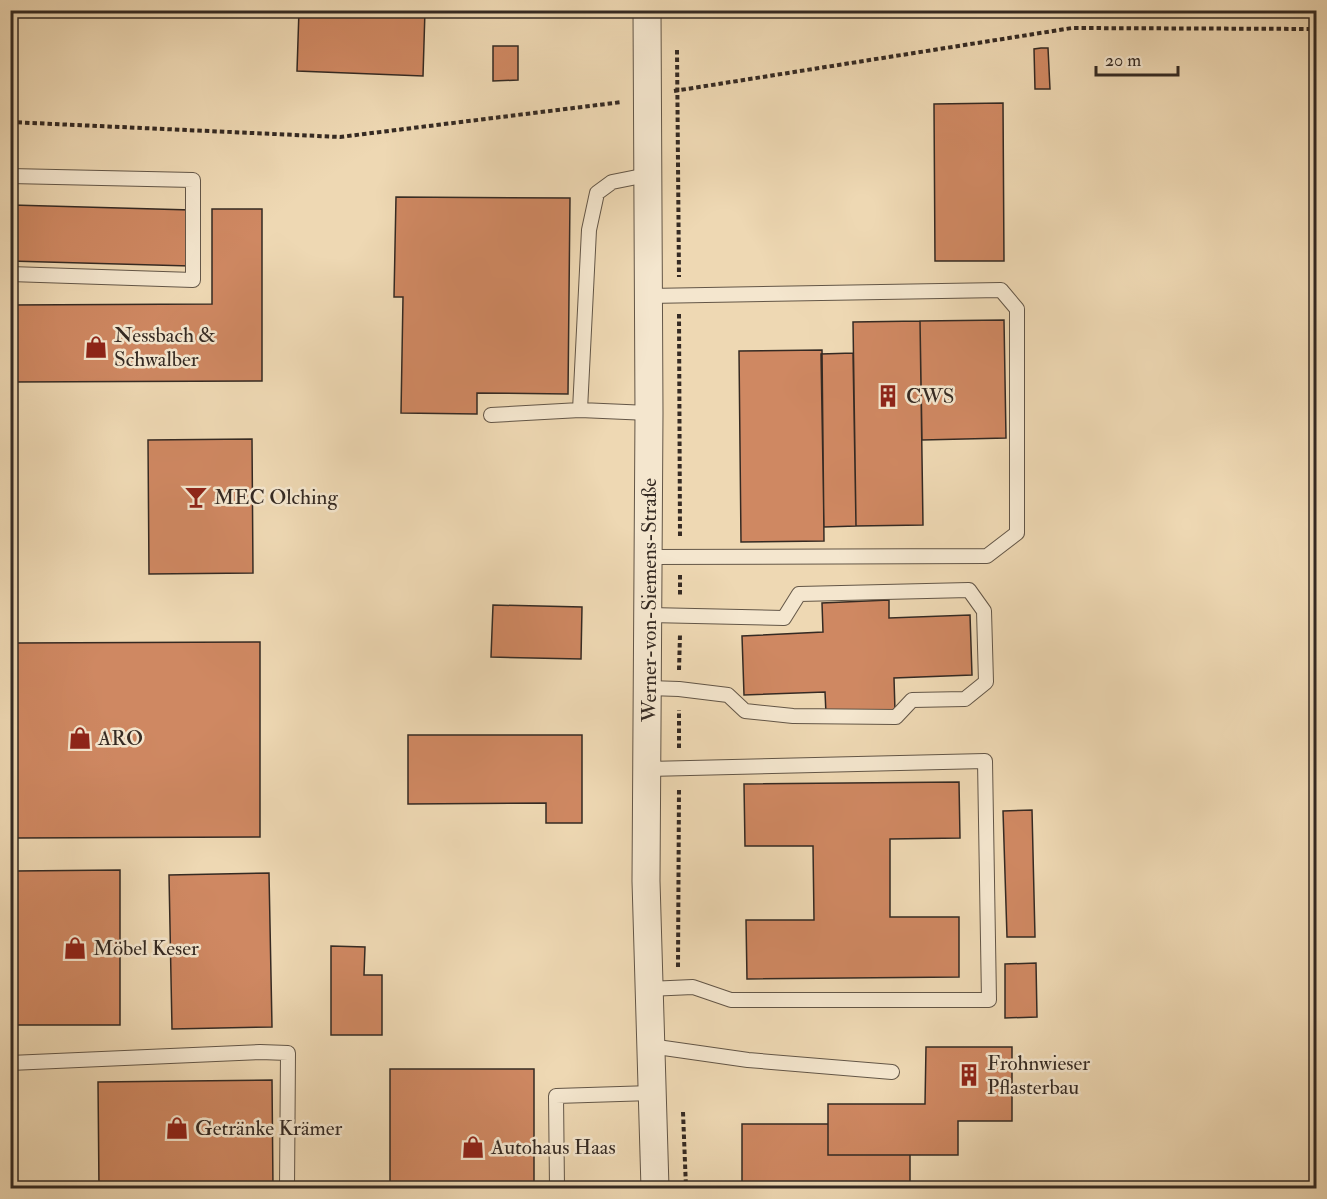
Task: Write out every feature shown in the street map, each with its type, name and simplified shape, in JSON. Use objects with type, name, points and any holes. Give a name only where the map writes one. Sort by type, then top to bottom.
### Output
[{"type":"street","name":"Werner-von-Siemens-Straße","points":[[647,10],[648,989],[655,1188]]},
{"type":"lane","points":[[580,410],[589,230],[597,193],[612,182],[647,175]]},
{"type":"lane","points":[[10,176],[193,180],[193,280],[10,274]]},
{"type":"lane","points":[[648,296],[1001,290],[1017,309],[1017,532],[987,556],[648,557]]},
{"type":"lane","points":[[491,415],[580,410],[649,413]]},
{"type":"lane","points":[[649,615],[784,618],[799,594],[969,590],[984,610],[986,682],[965,699],[912,700],[896,717],[793,716],[745,711],[728,695],[679,688],[649,688]]},
{"type":"lane","points":[[648,769],[985,761],[989,1000],[731,1000],[693,987],[648,989]]},
{"type":"lane","points":[[650,1046],[748,1060],[892,1072]]},
{"type":"lane","points":[[10,1063],[260,1052],[288,1053],[287,1188]]},
{"type":"lane","points":[[557,1188],[556,1096],[652,1093]]},
{"type":"path","points":[[10,122],[340,137],[611,104],[978,41],[1072,28],[1317,29]]},
{"type":"building","points":[[299,10],[425,10],[423,76],[297,71]]},
{"type":"building","points":[[493,46],[518,46],[518,80],[493,81]]},
{"type":"building","points":[[1048,48],[1050,89],[1035,89],[1034,49]]},
{"type":"building","points":[[1003,103],[1004,261],[935,261],[934,104]]},
{"type":"building","points":[[396,197],[570,198],[568,394],[477,393],[477,414],[401,413],[403,297],[394,297]]},
{"type":"building","points":[[12,205],[191,210],[190,266],[10,261]]},
{"type":"building","points":[[212,209],[262,209],[262,381],[10,382],[10,305],[212,304]]},
{"type":"building","points":[[1004,320],[1006,438],[922,440],[920,321]]},
{"type":"building","name":"CWS","points":[[920,321],[923,525],[856,526],[853,322]]},
{"type":"building","points":[[822,350],[824,541],[741,542],[739,351]]},
{"type":"building","points":[[853,353],[856,526],[824,527],[821,354]]},
{"type":"building","points":[[252,439],[253,573],[149,574],[148,440]]},
{"type":"building","points":[[889,600],[889,618],[970,615],[972,675],[894,678],[895,711],[826,714],[825,692],[744,695],[742,636],[823,632],[822,603]]},
{"type":"building","points":[[493,605],[582,607],[581,659],[491,657]]},
{"type":"building","points":[[260,642],[260,837],[17,838],[17,643]]},
{"type":"building","points":[[408,735],[582,735],[582,823],[546,823],[546,803],[408,804]]},
{"type":"building","points":[[959,782],[960,838],[890,839],[890,917],[959,917],[959,977],[747,979],[746,920],[814,920],[813,846],[745,846],[744,784]]},
{"type":"building","points":[[1032,810],[1035,937],[1007,937],[1003,811]]},
{"type":"building","points":[[120,870],[120,1025],[16,1025],[15,871]]},
{"type":"building","points":[[269,873],[272,1027],[172,1029],[169,875]]},
{"type":"building","points":[[331,946],[365,947],[364,975],[382,975],[382,1035],[331,1035]]},
{"type":"building","points":[[1036,963],[1037,1017],[1005,1018],[1005,964]]},
{"type":"building","name":"Frohnwieser Pflasterbau","points":[[926,1047],[1012,1047],[1012,1121],[958,1121],[958,1155],[828,1155],[828,1104],[925,1104]]},
{"type":"building","points":[[390,1069],[534,1069],[534,1188],[390,1188]]},
{"type":"building","points":[[272,1080],[273,1188],[99,1188],[98,1082]]},
{"type":"building","points":[[742,1124],[828,1124],[828,1155],[910,1155],[910,1188],[742,1188]]},
{"type":"place","name":"Nessbach & Schwalber","points":[[96,347]]},
{"type":"place","name":"CWS","points":[[888,396]]},
{"type":"place","name":"MEC Olching","points":[[196,497]]},
{"type":"place","name":"ARO","points":[[80,738]]},
{"type":"place","name":"Möbel Keser","points":[[75,948]]},
{"type":"place","name":"Frohnwieser Pflasterbau","points":[[969,1075]]},
{"type":"place","name":"Getränke Krämer","points":[[177,1128]]},
{"type":"place","name":"Autohaus Haas","points":[[473,1147]]}]
